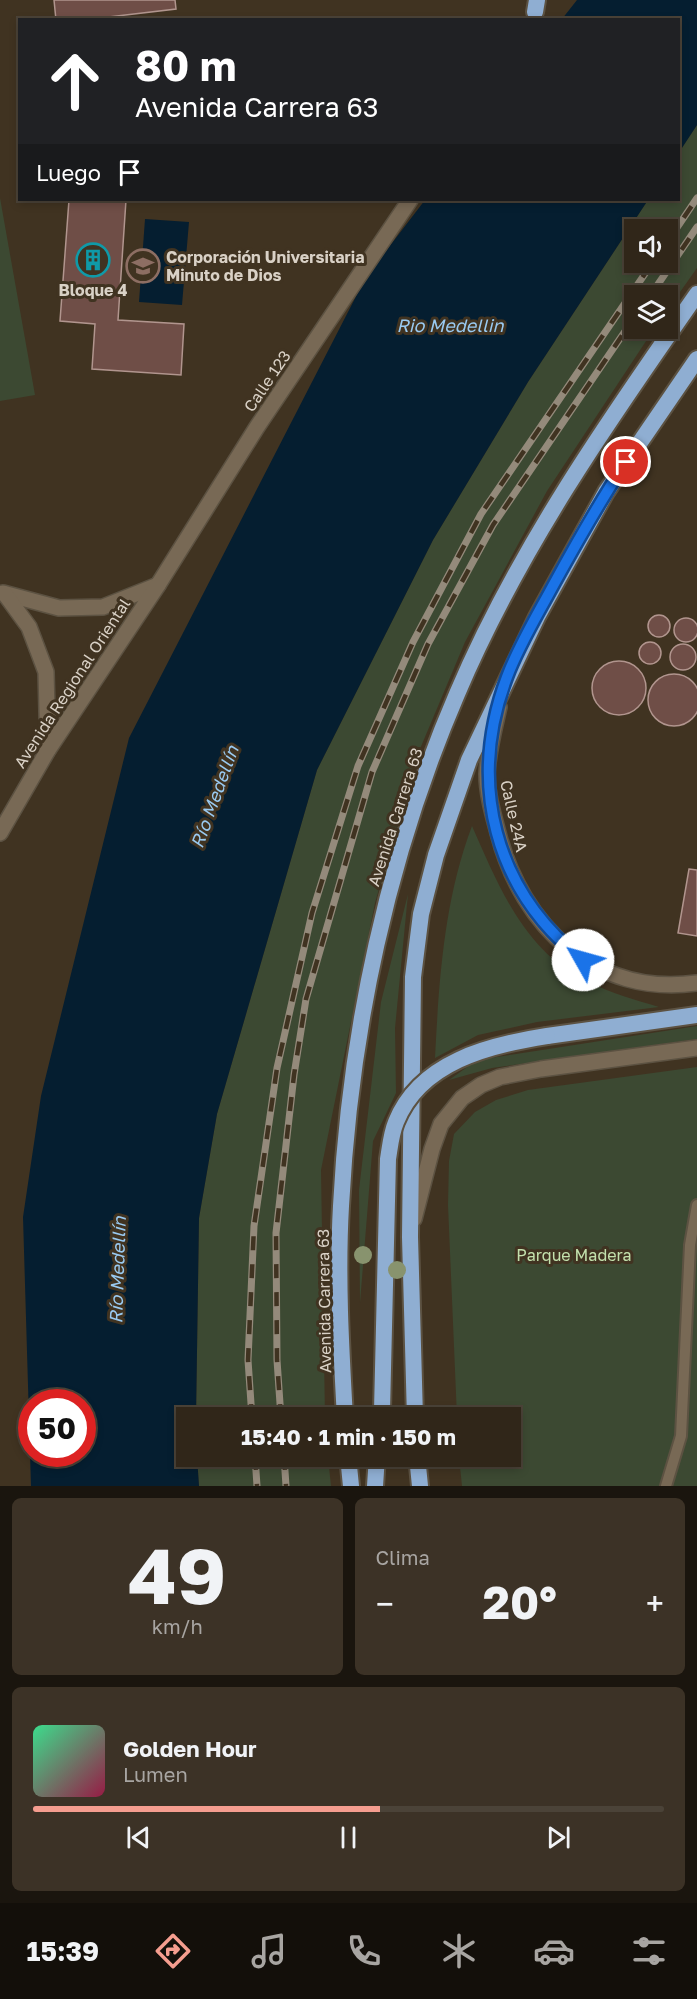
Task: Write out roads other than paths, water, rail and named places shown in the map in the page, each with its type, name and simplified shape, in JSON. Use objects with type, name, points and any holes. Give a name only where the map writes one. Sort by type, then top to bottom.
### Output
[{"type":"highway","name":"Avenida Carrera 63","points":[[344,1407],[339,1307],[341,1206],[348,1126],[374,954],[395,870],[427,773],[457,693],[506,594],[560,497],[604,427],[697,294]]},
{"type":"highway","points":[[415,1407],[410,1237],[411,1024],[413,977],[421,914],[451,807],[507,678],[537,617],[606,492],[697,359]]},
{"type":"highway","points":[[381,1407],[388,1159],[395,1124],[404,1106],[448,1065],[472,1052],[547,1036],[697,1015]]},
{"type":"highway","points":[[349,1467],[351,1486]]},
{"type":"highway","points":[[375,1486],[377,1467]]},
{"type":"highway","points":[[418,1467],[420,1486]]},
{"type":"main road","name":"Calle 123","points":[[158,585],[257,427],[409,201]]},
{"type":"main road","points":[[2,593],[59,608],[103,607],[158,585]]},
{"type":"main road","name":"Avenida Regional Oriental","points":[[0,833],[48,750],[158,585]]},
{"type":"main road","points":[[2,593],[29,627],[46,672],[48,750]]},
{"type":"main road","name":"Calle 24A","points":[[507,678],[490,744],[487,776],[492,810],[503,855],[516,885],[532,910],[557,940],[583,960],[616,977],[644,985],[675,986],[697,983]]},
{"type":"main road","points":[[410,1237],[432,1149],[441,1124],[462,1098],[481,1085],[500,1077],[541,1069],[697,1048]]},
{"type":"lane","points":[[666,1486],[681,1436],[690,1245],[697,1205]]},
{"type":"water","points":[[577,0],[697,0],[697,125],[680,151],[680,18],[563,18]]},
{"type":"water","name":"Rio Medellin","points":[[424,201],[647,201],[635,219],[624,219],[624,236],[528,382],[433,540],[317,770],[217,1114],[199,1218],[196,1407],[176,1407],[176,1467],[198,1467],[199,1486],[31,1486],[30,1467],[96,1467],[96,1389],[28,1389],[23,1217],[41,1096],[129,738],[366,277]]},
{"type":"water","points":[[145,219],[189,222],[182,305],[139,302]]},
{"type":"railway","points":[[678,226],[697,198]]},
{"type":"railway","points":[[657,285],[697,227]]},
{"type":"railway","points":[[251,1407],[248,1360],[254,1226],[277,1068],[312,913],[358,766],[413,642],[481,514],[645,273]]},
{"type":"railway","points":[[280,1407],[277,1360],[276,1233],[294,1075],[306,999],[372,772],[428,644],[493,525],[624,333]]},
{"type":"railway","points":[[256,1467],[257,1486]]},
{"type":"railway","points":[[285,1467],[286,1486]]},
{"type":"place","name":"Bloque 4","points":[[93,260]]},
{"type":"place","name":"Corporación Universitaria Minuto de Dios","points":[[143,266]]},
{"type":"water label","name":"Río Medellín","points":[[215,797]]},
{"type":"water label","name":"Río Medellín","points":[[118,1270]]},
{"type":"park label","name":"Parque Madera","points":[[574,1255]]}]
